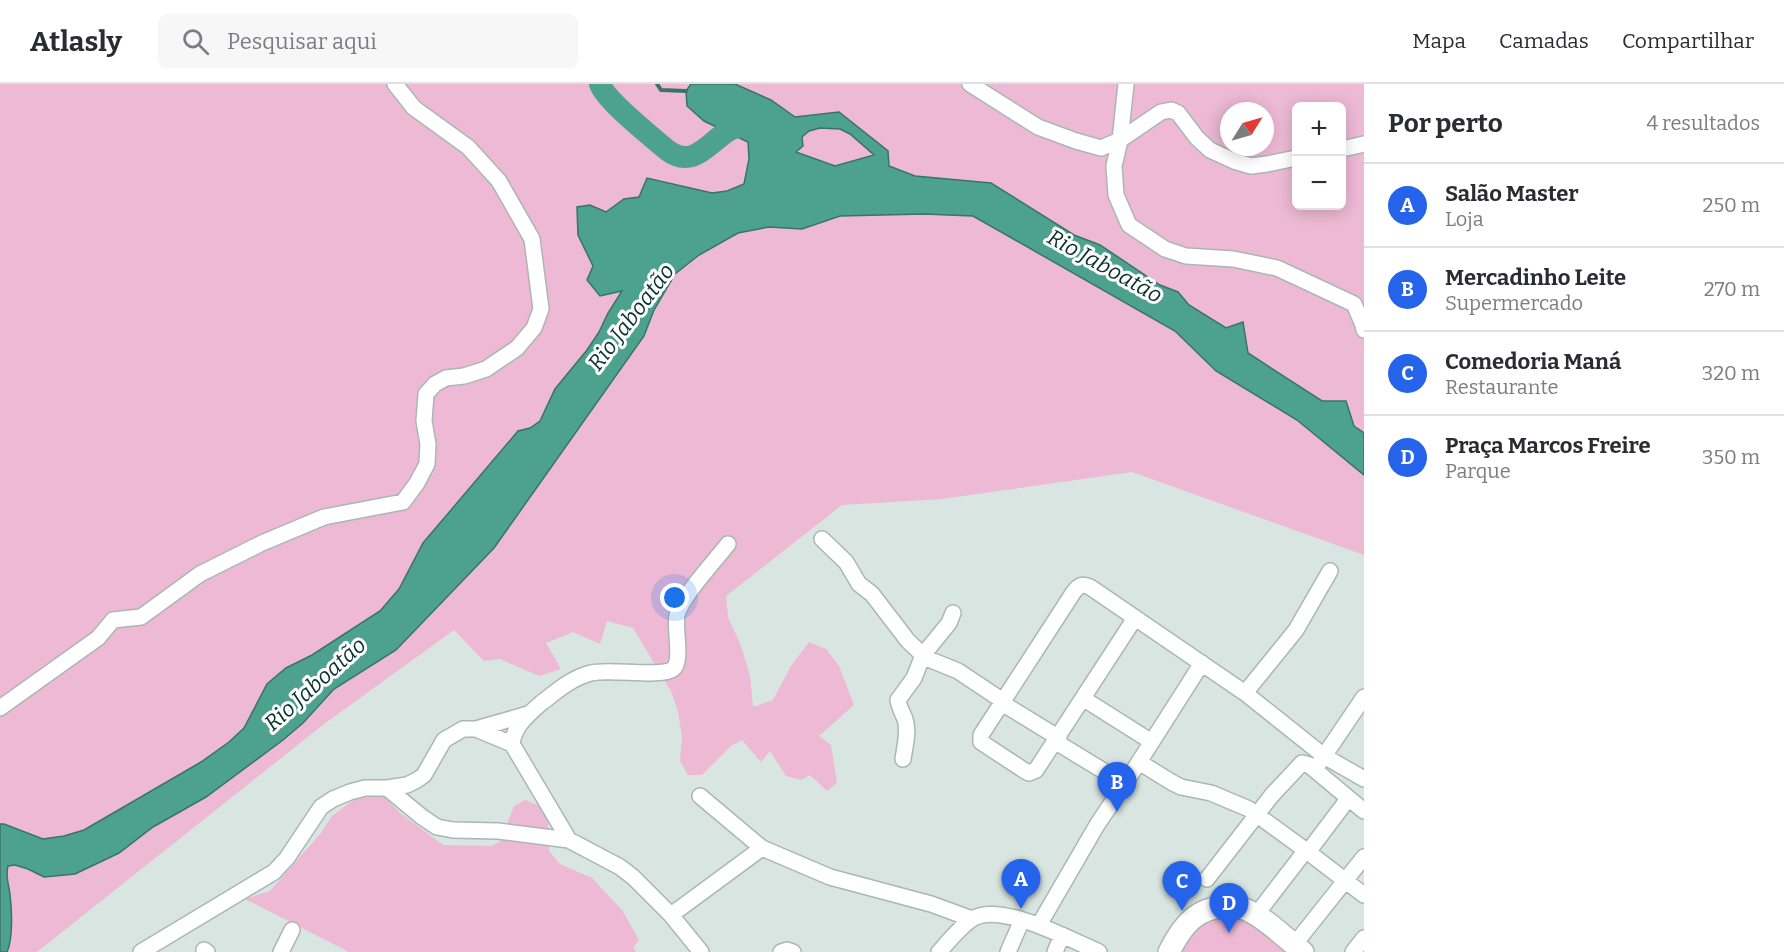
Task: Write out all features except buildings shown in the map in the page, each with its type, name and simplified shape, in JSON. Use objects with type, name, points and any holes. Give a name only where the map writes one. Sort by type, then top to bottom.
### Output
[{"type":"main road","points":[[1169,952],[1177,937],[1196,915],[1217,907],[1246,909],[1298,949]]},
{"type":"street","points":[[0,708],[98,638],[113,620],[141,617],[200,574],[262,543],[324,517],[403,502],[427,464],[428,444],[424,422],[426,394],[435,384],[446,378],[464,376],[486,369],[517,348],[534,328],[541,309],[532,239],[500,181],[468,147],[414,108],[395,84]]},
{"type":"street","points":[[970,84],[1038,127],[1101,148],[1137,130],[1161,112],[1171,110],[1178,113],[1197,138],[1210,150],[1234,161],[1251,165],[1292,159]]},
{"type":"street","points":[[1126,84],[1120,140],[1114,166],[1116,195],[1129,225],[1165,249],[1186,255],[1233,259],[1277,268],[1354,304],[1364,330]]},
{"type":"street","points":[[1346,148],[1364,144]]},
{"type":"street","points":[[822,540],[846,562],[859,584],[872,594],[908,641],[926,658],[958,671],[1125,784]]},
{"type":"street","points":[[569,840],[512,744],[513,733],[530,713],[573,680],[591,673],[621,671],[656,673],[674,668],[678,662],[677,614],[684,600],[728,544]]},
{"type":"street","points":[[1245,693],[1296,630],[1330,571]]},
{"type":"street","points":[[1135,618],[1036,770],[1029,773],[981,742],[981,735],[1002,702],[1078,587],[1084,585],[1090,587],[1245,693],[1324,756],[1364,779]]},
{"type":"street","points":[[903,759],[906,721],[898,700],[914,678],[923,655],[949,623],[953,613]]},
{"type":"street","points":[[1039,925],[1097,825],[1202,663]]},
{"type":"street","points":[[1315,770],[1364,698]]},
{"type":"street","points":[[1084,699],[1152,742]]},
{"type":"street","points":[[141,952],[274,872],[287,858],[321,807],[333,799],[365,788],[407,785],[424,775],[444,740],[463,729],[476,729],[530,713]]},
{"type":"street","points":[[476,729],[512,744]]},
{"type":"street","points":[[1139,762],[1181,787],[1211,793],[1258,815],[1364,895]]},
{"type":"street","points":[[1207,879],[1272,795],[1300,765],[1306,763],[1364,811]]},
{"type":"street","points":[[387,788],[437,827],[453,830],[498,831],[569,840],[620,867],[671,915],[701,952]]},
{"type":"street","points":[[700,796],[762,848],[830,877],[931,904],[972,919]]},
{"type":"street","points":[[1256,915],[1348,799]]},
{"type":"street","points":[[671,915],[762,848]]},
{"type":"street","points":[[1298,949],[1345,880],[1364,857]]},
{"type":"street","points":[[939,952],[972,919],[983,914],[994,914],[1039,925],[1099,952]]},
{"type":"street","points":[[1008,952],[1022,920]]},
{"type":"street","points":[[281,952],[292,930]]},
{"type":"street","points":[[1055,952],[1062,935]]},
{"type":"street","points":[[1353,952],[1364,938]]},
{"type":"street","points":[[781,952],[787,950],[793,952]]},
{"type":"shaded area","points":[[0,84],[691,84],[686,91],[704,121],[748,142],[749,159],[744,184],[727,191],[712,193],[648,178],[639,197],[624,199],[606,212],[590,205],[578,235],[593,266],[622,291],[587,350],[555,389],[540,421],[530,428],[518,431],[423,543],[399,590],[380,611],[312,655],[286,668],[267,684],[244,728],[201,762],[84,830],[43,839],[0,824]]},
{"type":"shaded area","points":[[735,84],[1364,84],[1364,433],[1354,426],[1346,401],[1322,401],[1248,353],[1226,328],[1188,305],[1178,292],[1160,285],[1100,245],[1074,235],[991,183],[915,176],[888,166],[888,151],[839,112],[795,117],[771,100]]},
{"type":"shaded area","points":[[820,128],[840,129],[875,155],[835,166],[796,152],[803,146],[801,137],[809,131]]},
{"type":"shaded area","points":[[924,214],[973,216],[1175,331],[1216,371],[1297,420],[1364,475],[1364,555],[1132,472],[942,499],[842,505],[726,596],[728,617],[741,646],[750,676],[753,707],[773,700],[791,666],[809,642],[826,649],[839,666],[854,705],[819,736],[831,745],[837,783],[827,791],[810,775],[801,780],[786,776],[770,751],[761,762],[742,740],[731,746],[702,775],[688,775],[680,761],[682,736],[678,712],[671,691],[633,628],[607,621],[600,644],[573,632],[546,643],[561,669],[539,676],[500,659],[484,661],[454,630],[324,724],[37,952],[7,952],[12,924],[7,878],[8,866],[22,867],[44,877],[119,853],[153,827],[206,797],[303,723],[334,689],[364,669],[494,548],[644,336],[654,310],[675,274],[699,255],[738,233],[769,227],[802,229],[840,216]]},
{"type":"shaded area","points":[[383,795],[400,813],[443,845],[491,846],[500,842],[514,806],[525,800],[540,806],[548,819],[549,851],[560,864],[592,878],[622,910],[639,940],[633,947],[636,952],[349,952],[245,899],[270,891],[321,833],[332,816],[355,799]]},
{"type":"shaded area","points":[[1239,914],[1296,952],[1181,952],[1190,934],[1209,919]]},
{"type":"water","name":"Rio Jaboatão","points":[[691,84],[735,84],[771,100],[795,117],[839,112],[888,151],[889,166],[915,176],[991,183],[1074,235],[1100,245],[1160,285],[1178,292],[1189,305],[1226,328],[1243,322],[1248,353],[1322,401],[1346,401],[1354,426],[1364,433],[1364,475],[1297,420],[1216,371],[1175,331],[973,216],[924,214],[840,216],[802,229],[769,227],[738,233],[699,255],[675,274],[654,310],[644,336],[494,548],[396,650],[334,689],[303,723],[283,740],[206,797],[153,827],[119,853],[75,874],[44,877],[15,865],[8,866],[11,932],[7,952],[0,952],[0,824],[43,839],[84,830],[201,762],[229,742],[244,728],[267,684],[286,668],[312,655],[380,611],[399,589],[423,543],[518,431],[530,428],[540,421],[555,389],[587,350],[622,291],[600,296],[587,280],[593,266],[578,235],[577,207],[590,205],[606,212],[624,199],[639,197],[647,178],[712,193],[727,191],[744,184],[749,159],[748,142],[704,121],[687,106],[686,91]],"holes":[[[820,128],[840,129],[850,134],[874,155],[835,166],[796,152],[803,146],[802,137],[809,131]]]},
{"type":"waterway","points":[[600,84],[610,99],[630,118],[667,150],[680,156],[691,156],[702,151],[731,129],[742,126],[755,128]]},
{"type":"waterway","points":[[657,84],[661,90],[686,91]]},
{"type":"place","name":"Mercadinho Leite","points":[[1117,812]]},
{"type":"place","name":"Salão Master","points":[[1021,909]]},
{"type":"place","name":"Comedoria Maná","points":[[1182,911]]},
{"type":"place","name":"Praça Marcos Freire","points":[[1229,933]]}]
